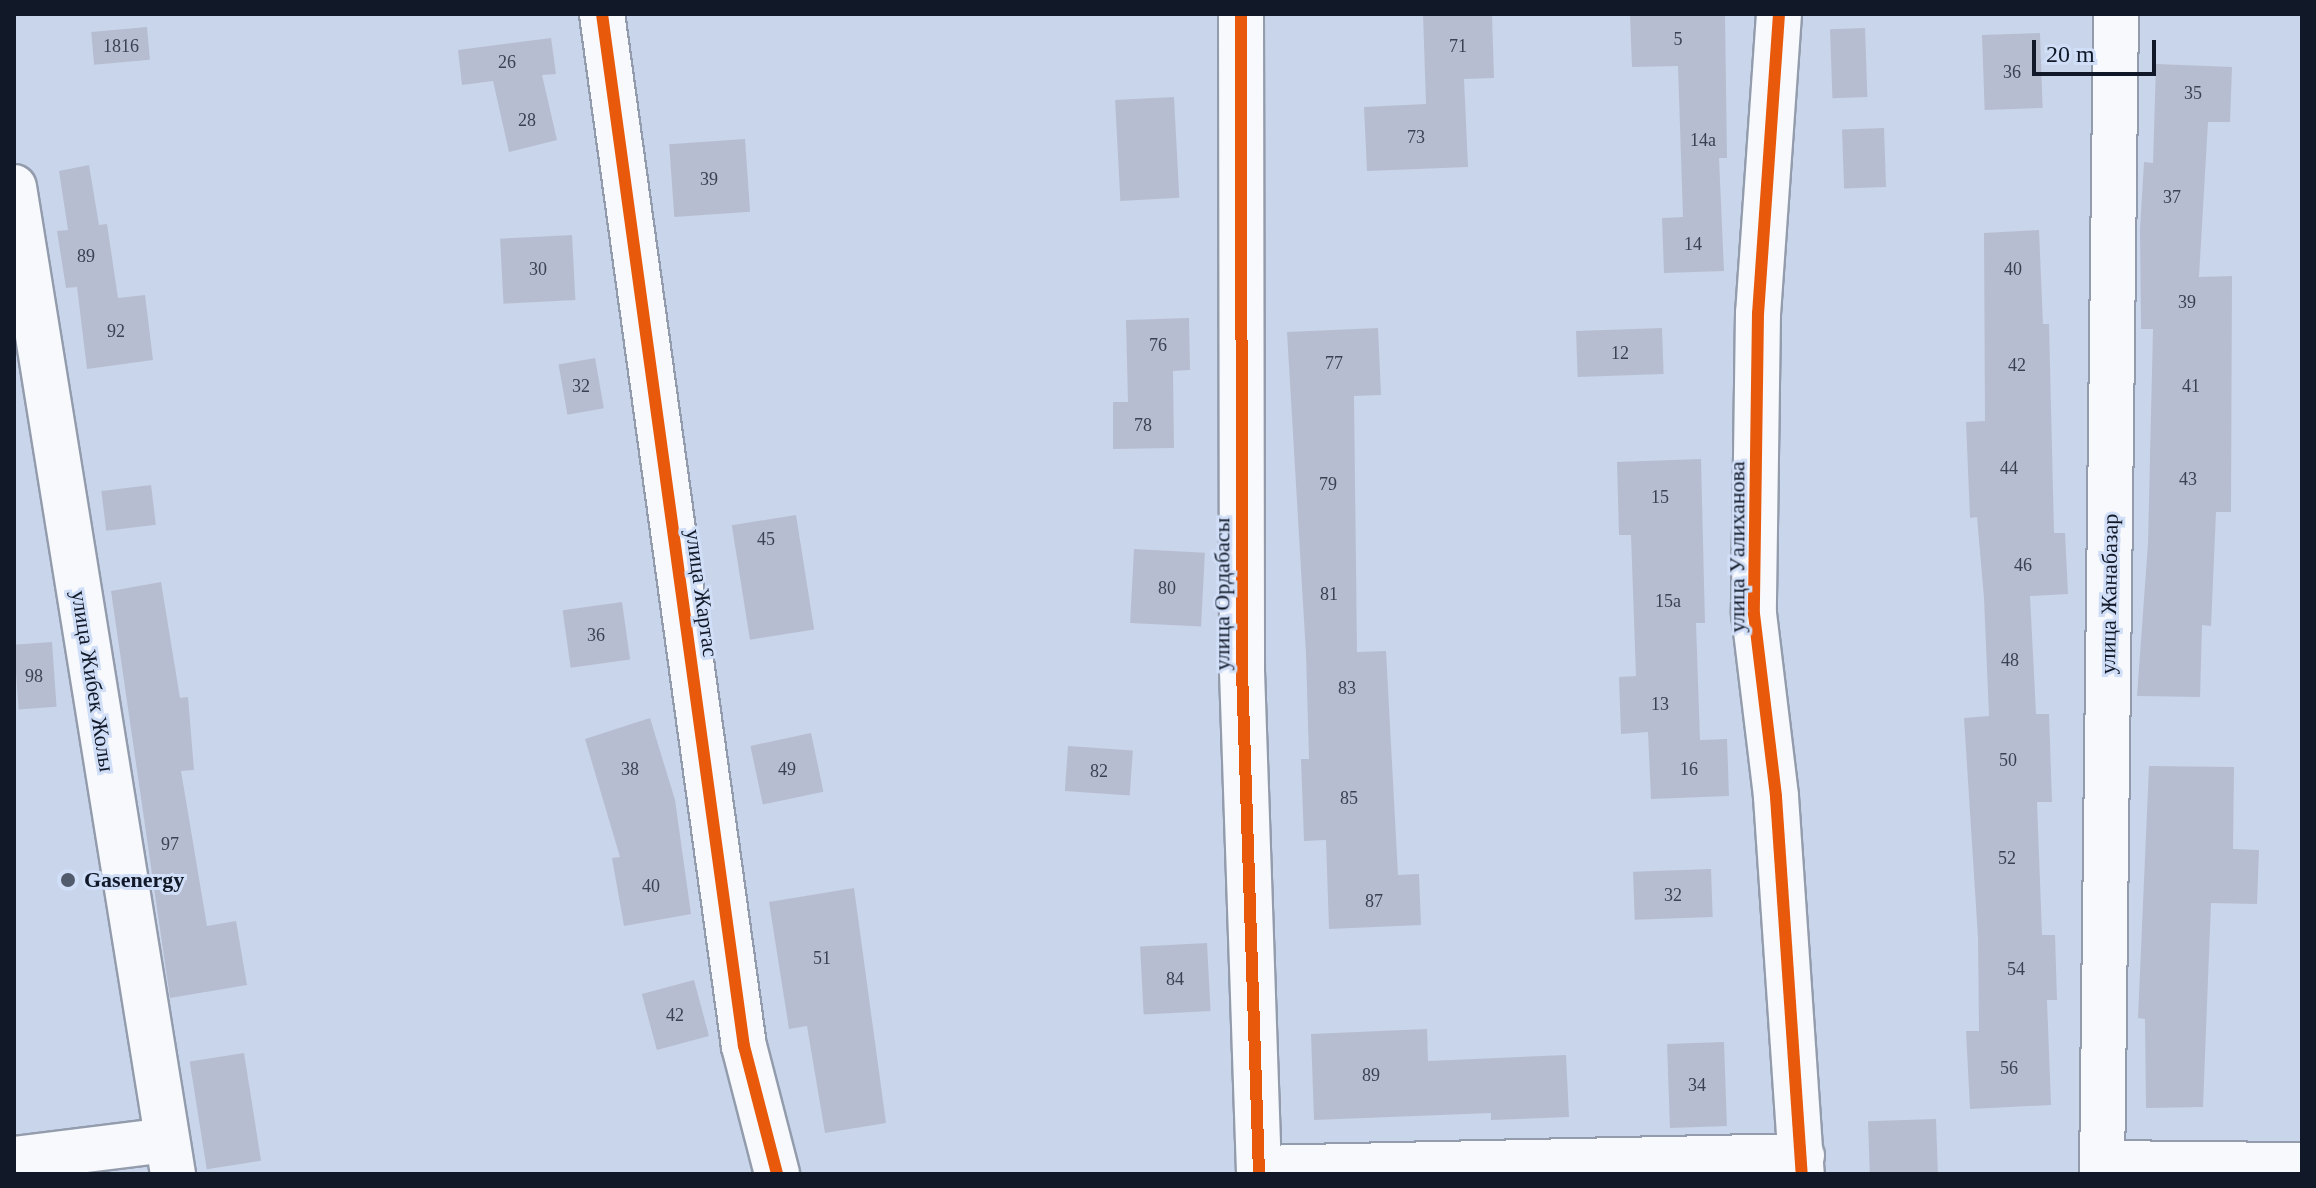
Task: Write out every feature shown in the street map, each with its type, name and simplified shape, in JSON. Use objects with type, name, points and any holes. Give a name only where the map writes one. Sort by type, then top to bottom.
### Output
[{"type":"street","name":"улица Жартас","points":[[602,14],[744,1046],[777,1174]]},
{"type":"street","name":"улица Ордабасы","points":[[1241,14],[1242,671],[1259,1171]]},
{"type":"street","name":"улица Уалиханова","points":[[1779,14],[1758,313],[1754,614],[1776,797],[1802,1165]]},
{"type":"street","name":"улица Жанабазар","points":[[2102,1169],[2116,14]]},
{"type":"street","name":"улица Жибек Жолы","points":[[14,187],[170,1157]]},
{"type":"street","points":[[14,1159],[170,1157]]},
{"type":"street","points":[[1259,1171],[1802,1165]]},
{"type":"street","points":[[2102,1169],[2302,1165]]},
{"type":"building","points":[[1423,14],[1492,14],[1494,78],[1464,79],[1468,167],[1367,171],[1364,107],[1426,104]]},
{"type":"building","points":[[1630,14],[1725,14],[1727,158],[1719,158],[1724,271],[1664,273],[1662,218],[1683,217],[1678,66],[1632,67]]},
{"type":"building","points":[[147,27],[150,60],[94,65],[91,32]]},
{"type":"building","points":[[1865,28],[1867,97],[1832,98],[1830,29]]},
{"type":"building","points":[[2040,33],[2043,108],[1985,110],[1982,35]]},
{"type":"building","points":[[551,38],[556,74],[542,75],[557,140],[509,152],[493,81],[462,85],[458,50]]},
{"type":"building","points":[[2156,64],[2232,67],[2230,122],[2208,122],[2199,277],[2232,276],[2231,512],[2216,512],[2211,626],[2202,625],[2200,697],[2137,696],[2148,543],[2153,329],[2141,329],[2140,229],[2144,162],[2153,163]]},
{"type":"building","points":[[1174,97],[1179,198],[1120,201],[1115,100]]},
{"type":"building","points":[[1884,128],[1886,187],[1844,188],[1842,129]]},
{"type":"building","points":[[745,139],[750,212],[674,217],[669,144]]},
{"type":"building","points":[[89,165],[99,225],[107,224],[118,298],[145,295],[153,360],[87,369],[77,287],[66,288],[57,231],[68,230],[59,171]]},
{"type":"building","points":[[2039,230],[2043,324],[2049,324],[2054,533],[2065,533],[2068,594],[2030,596],[2036,714],[2049,714],[2052,802],[2037,802],[2042,935],[2055,935],[2057,1000],[2047,1000],[2051,1105],[1970,1109],[1966,1031],[1979,1031],[1978,938],[1964,718],[1989,716],[1984,598],[1977,517],[1970,518],[1966,422],[1985,421],[1984,233]]},
{"type":"building","points":[[572,235],[575,300],[504,304],[500,239]]},
{"type":"building","points":[[1189,318],[1190,370],[1173,371],[1174,448],[1113,449],[1113,402],[1128,402],[1126,320]]},
{"type":"building","points":[[1378,328],[1381,395],[1354,396],[1357,652],[1386,651],[1398,875],[1419,874],[1421,925],[1329,929],[1326,840],[1304,841],[1301,759],[1309,759],[1306,654],[1287,332]]},
{"type":"building","points":[[1662,328],[1664,374],[1578,377],[1576,331]]},
{"type":"building","points":[[595,358],[604,408],[567,415],[559,364]]},
{"type":"building","points":[[1701,459],[1705,623],[1696,623],[1700,740],[1727,739],[1729,796],[1651,799],[1648,732],[1621,734],[1619,677],[1636,676],[1631,535],[1619,535],[1617,462]]},
{"type":"building","points":[[151,485],[156,525],[106,531],[101,491]]},
{"type":"building","points":[[796,515],[814,630],[750,640],[732,525]]},
{"type":"building","points":[[1134,549],[1205,553],[1201,627],[1130,623]]},
{"type":"building","points":[[161,582],[180,698],[188,697],[194,770],[181,771],[207,926],[236,921],[247,985],[170,998],[111,591]]},
{"type":"building","points":[[622,602],[630,659],[571,668],[563,610]]},
{"type":"building","points":[[52,642],[57,707],[19,709],[14,645]]},
{"type":"building","points":[[650,718],[675,800],[691,914],[624,926],[612,858],[620,857],[585,739]]},
{"type":"building","points":[[811,733],[823,792],[763,805],[750,746]]},
{"type":"building","points":[[1068,746],[1133,751],[1130,795],[1065,791]]},
{"type":"building","points":[[2149,766],[2234,767],[2233,849],[2259,850],[2257,904],[2211,903],[2203,1107],[2146,1108],[2145,1019],[2138,1018]]},
{"type":"building","points":[[1711,869],[1713,917],[1635,920],[1633,872]]},
{"type":"building","points":[[854,888],[886,1123],[825,1133],[807,1026],[789,1029],[769,902]]},
{"type":"building","points":[[1207,943],[1211,1011],[1144,1014],[1140,947]]},
{"type":"building","points":[[694,980],[709,1036],[657,1050],[642,994]]},
{"type":"building","points":[[1427,1029],[1428,1061],[1566,1055],[1569,1117],[1491,1120],[1491,1113],[1314,1120],[1311,1034]]},
{"type":"building","points":[[1724,1042],[1727,1126],[1670,1128],[1667,1044]]},
{"type":"building","points":[[244,1053],[261,1161],[207,1169],[190,1062]]},
{"type":"building","points":[[1936,1119],[1938,1174],[1870,1174],[1868,1121]]},
{"type":"cycle path","points":[[602,14],[744,1046],[777,1174]]},
{"type":"cycle path","points":[[1241,14],[1242,671],[1259,1174]]},
{"type":"cycle path","points":[[1779,14],[1758,313],[1754,614],[1776,797],[1802,1174]]},
{"type":"place","name":"Gasenergy","points":[[68,880]]}]
